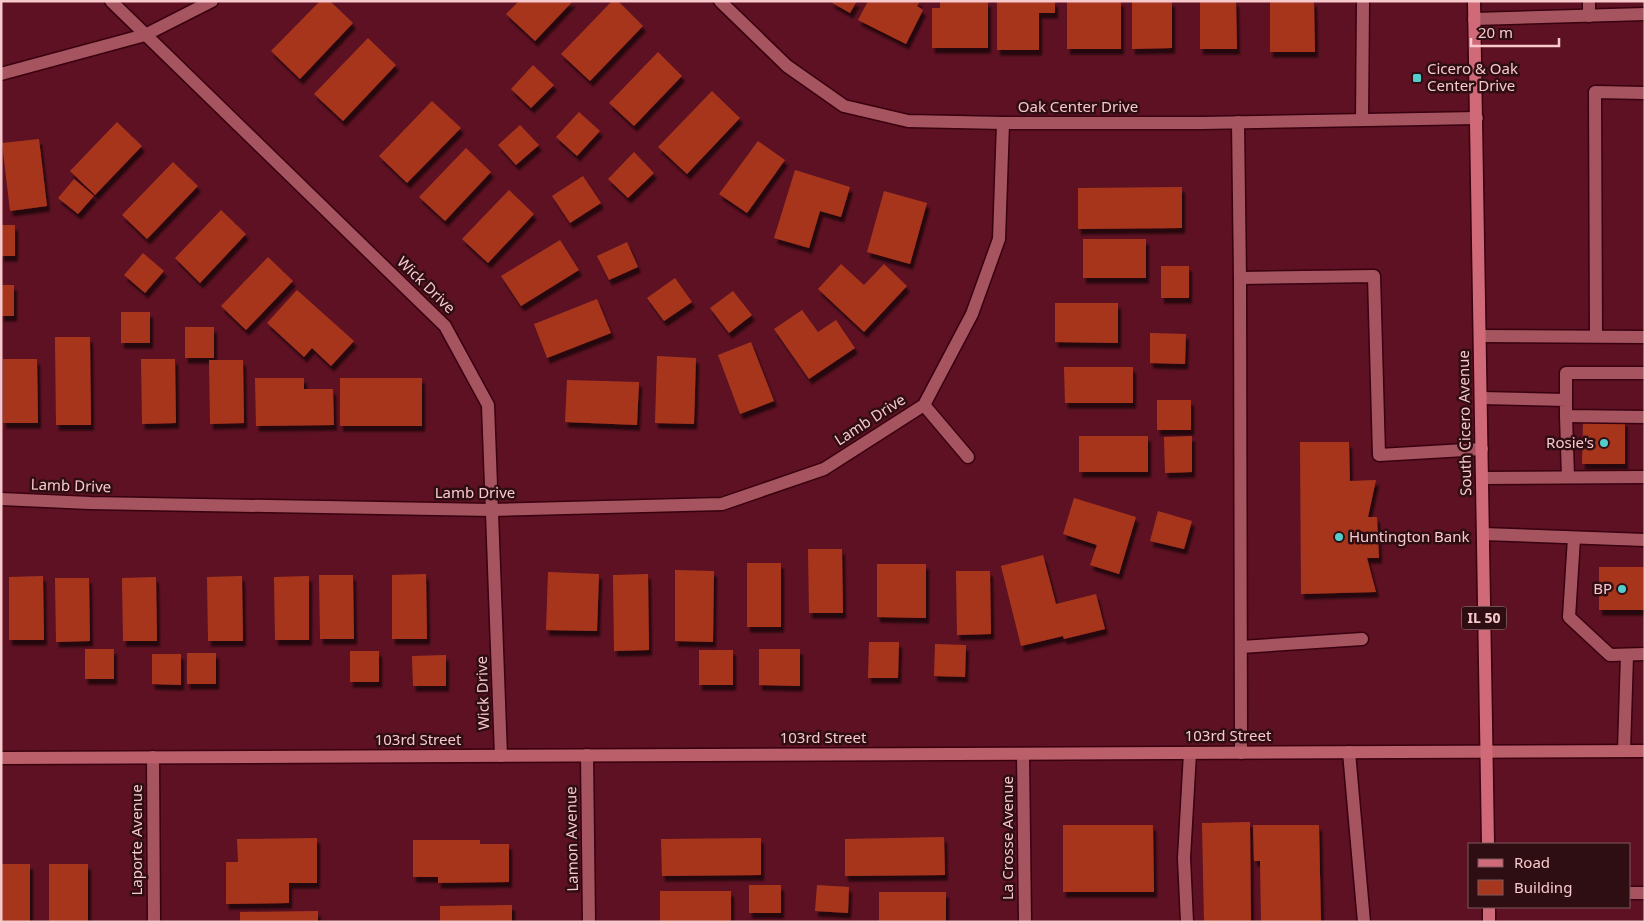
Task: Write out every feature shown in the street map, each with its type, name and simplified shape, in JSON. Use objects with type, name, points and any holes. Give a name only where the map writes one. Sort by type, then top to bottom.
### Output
[{"type":"main road","name":"South Cicero Avenue","points":[[1474,1],[1488,843]]},
{"type":"main road","name":"103rd Street","points":[[1,758],[1645,751]]},
{"type":"main road","points":[[1489,908],[1489,922]]},
{"type":"street","name":"Wick Drive","points":[[111,1],[445,326],[488,405],[502,756]]},
{"type":"street","points":[[1,74],[145,35],[212,1]]},
{"type":"street","name":"Oak Center Drive","points":[[720,1],[787,66],[844,106],[908,121],[1003,123],[1238,122],[1477,118]]},
{"type":"street","points":[[1362,120],[1363,1]]},
{"type":"street","points":[[1589,1],[1589,16]]},
{"type":"street","points":[[1474,19],[1645,14]]},
{"type":"street","points":[[1596,336],[1595,92],[1645,93]]},
{"type":"street","points":[[1238,122],[1241,753]]},
{"type":"street","name":"Lamb Drive","points":[[1,499],[90,503],[492,510],[722,504],[824,469],[924,405],[972,314],[999,238],[1003,123]]},
{"type":"street","points":[[1240,278],[1374,276],[1379,455],[1482,449]]},
{"type":"street","points":[[1480,336],[1645,337]]},
{"type":"street","points":[[1568,477],[1566,372],[1645,373]]},
{"type":"street","points":[[1481,398],[1566,400]]},
{"type":"street","name":"Lamb Drive","points":[[924,405],[968,457]]},
{"type":"street","points":[[1566,416],[1645,417]]},
{"type":"street","points":[[1482,478],[1645,477]]},
{"type":"street","points":[[1483,534],[1645,540]]},
{"type":"street","points":[[1574,538],[1569,618],[1610,655],[1645,654]]},
{"type":"street","points":[[1240,647],[1362,640]]},
{"type":"street","points":[[1624,751],[1627,655]]},
{"type":"street","points":[[1349,752],[1364,922]]},
{"type":"street","points":[[1187,922],[1184,858],[1190,753]]},
{"type":"street","name":"La Crosse Avenue","points":[[1023,754],[1025,922]]},
{"type":"street","name":"Lamon Avenue","points":[[587,755],[589,922]]},
{"type":"street","name":"Laporte Avenue","points":[[152,757],[154,922]]},
{"type":"street","points":[[1631,893],[1645,893]]},
{"type":"building","points":[[320,1],[330,1],[353,23],[300,79],[271,51]]},
{"type":"building","points":[[519,1],[573,1],[535,41],[506,14]]},
{"type":"building","points":[[612,1],[618,1],[643,26],[590,81],[561,54]]},
{"type":"building","points":[[829,1],[857,1],[850,13]]},
{"type":"building","points":[[868,1],[920,1],[917,6],[923,10],[906,44],[858,20]]},
{"type":"building","points":[[940,1],[988,1],[988,48],[932,48],[932,8],[940,8]]},
{"type":"building","points":[[997,1],[1055,1],[1055,13],[1039,13],[1039,50],[997,50]]},
{"type":"building","points":[[1067,1],[1121,1],[1121,49],[1067,49]]},
{"type":"building","points":[[1132,1],[1172,1],[1172,48],[1132,49]]},
{"type":"building","points":[[1200,1],[1236,1],[1237,49],[1200,49]]},
{"type":"building","points":[[1270,1],[1314,1],[1315,52],[1270,52]]},
{"type":"building","points":[[368,38],[396,65],[343,121],[314,94]]},
{"type":"building","points":[[658,52],[682,76],[634,126],[609,103]]},
{"type":"building","points":[[533,65],[554,85],[531,108],[511,89]]},
{"type":"building","points":[[712,91],[740,118],[687,174],[658,147]]},
{"type":"building","points":[[432,101],[461,128],[407,183],[379,156]]},
{"type":"building","points":[[579,112],[600,131],[577,156],[556,137]]},
{"type":"building","points":[[117,122],[142,146],[95,195],[70,171]]},
{"type":"building","points":[[520,125],[539,145],[516,165],[498,145]]},
{"type":"building","points":[[39,139],[47,206],[10,211],[2,143]]},
{"type":"building","points":[[758,141],[785,160],[747,213],[719,194]]},
{"type":"building","points":[[466,148],[491,172],[445,221],[419,197]]},
{"type":"building","points":[[634,152],[654,173],[628,198],[608,179]]},
{"type":"building","points":[[173,162],[198,186],[147,239],[122,215]]},
{"type":"building","points":[[795,170],[850,187],[841,217],[820,211],[809,248],[774,238]]},
{"type":"building","points":[[583,176],[601,203],[570,223],[552,196]]},
{"type":"building","points":[[74,179],[94,196],[78,214],[58,198]]},
{"type":"building","points":[[1182,187],[1182,228],[1078,229],[1078,188]]},
{"type":"building","points":[[509,190],[534,214],[488,263],[462,239]]},
{"type":"building","points":[[884,191],[927,203],[910,264],[867,252]]},
{"type":"building","points":[[221,210],[246,234],[200,283],[175,258]]},
{"type":"building","points":[[1,225],[15,225],[15,256],[1,256]]},
{"type":"building","points":[[1083,239],[1146,239],[1146,278],[1083,278]]},
{"type":"building","points":[[560,240],[579,270],[521,306],[501,276]]},
{"type":"building","points":[[627,242],[638,267],[609,280],[597,256]]},
{"type":"building","points":[[143,253],[164,271],[145,293],[124,275]]},
{"type":"building","points":[[268,257],[293,281],[246,330],[221,306]]},
{"type":"building","points":[[841,264],[864,285],[884,264],[907,286],[864,332],[818,289]]},
{"type":"building","points":[[1161,266],[1189,266],[1189,298],[1161,298]]},
{"type":"building","points":[[675,278],[692,302],[664,321],[647,298]]},
{"type":"building","points":[[1,285],[14,285],[14,316],[1,316]]},
{"type":"building","points":[[297,290],[354,341],[331,366],[312,348],[304,357],[267,323]]},
{"type":"building","points":[[733,291],[752,315],[729,333],[710,308]]},
{"type":"building","points":[[597,299],[611,333],[547,358],[534,324]]},
{"type":"building","points":[[1055,303],[1118,303],[1118,343],[1055,342]]},
{"type":"building","points":[[802,310],[818,332],[836,320],[855,348],[809,379],[774,329]]},
{"type":"building","points":[[121,312],[150,312],[150,343],[121,343]]},
{"type":"building","points":[[185,327],[214,327],[214,358],[185,358]]},
{"type":"building","points":[[1150,333],[1186,334],[1185,364],[1150,363]]},
{"type":"building","points":[[55,337],[90,337],[91,425],[56,425]]},
{"type":"building","points":[[751,342],[774,401],[740,414],[718,355]]},
{"type":"building","points":[[657,356],[696,358],[694,424],[655,423]]},
{"type":"building","points":[[3,359],[37,359],[38,423],[3,423]]},
{"type":"building","points":[[141,359],[175,359],[176,423],[142,424]]},
{"type":"building","points":[[209,360],[243,360],[244,423],[210,424]]},
{"type":"building","points":[[1064,367],[1133,367],[1133,403],[1065,403]]},
{"type":"building","points":[[255,378],[304,378],[304,389],[333,389],[334,425],[256,426]]},
{"type":"building","points":[[340,378],[422,378],[422,426],[340,426]]},
{"type":"building","points":[[567,380],[639,382],[637,425],[565,422]]},
{"type":"building","points":[[1157,400],[1191,400],[1191,430],[1157,430]]},
{"type":"building","name":"Rosie's","points":[[1583,421],[1625,421],[1625,464],[1582,464]]},
{"type":"building","points":[[1079,436],[1148,436],[1148,472],[1079,472]]},
{"type":"building","points":[[1192,436],[1192,472],[1165,473],[1164,437]]},
{"type":"building","name":"Huntington Bank","points":[[1300,442],[1349,442],[1350,481],[1376,480],[1368,517],[1377,517],[1379,558],[1367,558],[1376,592],[1301,594]]},
{"type":"building","points":[[1074,498],[1136,517],[1119,574],[1090,565],[1097,545],[1063,534]]},
{"type":"building","points":[[1158,511],[1192,521],[1184,549],[1150,541]]},
{"type":"building","points":[[808,549],[842,549],[843,613],[809,613]]},
{"type":"building","points":[[1043,555],[1056,604],[1096,594],[1105,629],[1064,639],[1063,636],[1021,646],[1001,566]]},
{"type":"building","points":[[747,563],[781,563],[781,627],[747,627]]},
{"type":"building","points":[[877,564],[926,564],[926,618],[877,617]]},
{"type":"building","name":"BP","points":[[1599,567],[1645,567],[1645,610],[1599,610]]},
{"type":"building","points":[[675,570],[714,571],[713,642],[675,641]]},
{"type":"building","points":[[956,571],[990,571],[991,634],[957,635]]},
{"type":"building","points":[[548,572],[599,574],[597,631],[546,630]]},
{"type":"building","points":[[426,574],[427,639],[392,639],[392,575]]},
{"type":"building","points":[[648,574],[649,650],[614,651],[613,575]]},
{"type":"building","points":[[319,575],[353,575],[354,639],[320,639]]},
{"type":"building","points":[[43,576],[44,640],[9,640],[9,577]]},
{"type":"building","points":[[242,576],[243,641],[208,641],[207,577]]},
{"type":"building","points":[[309,576],[309,640],[275,640],[274,577]]},
{"type":"building","points":[[156,577],[157,641],[123,641],[122,578]]},
{"type":"building","points":[[55,578],[89,578],[90,641],[56,642]]},
{"type":"building","points":[[869,642],[899,642],[898,678],[868,678]]},
{"type":"building","points":[[935,644],[966,645],[965,677],[934,676]]},
{"type":"building","points":[[85,649],[114,649],[114,679],[85,679]]},
{"type":"building","points":[[759,649],[800,649],[800,686],[759,685]]},
{"type":"building","points":[[699,650],[733,650],[733,685],[699,685]]},
{"type":"building","points":[[350,651],[379,651],[379,682],[350,682]]},
{"type":"building","points":[[187,653],[216,653],[216,684],[187,684]]},
{"type":"building","points":[[152,654],[181,654],[181,685],[152,684]]},
{"type":"building","points":[[446,655],[446,686],[413,686],[412,656]]},
{"type":"building","points":[[1250,822],[1251,922],[1204,922],[1202,823]]},
{"type":"building","points":[[1063,825],[1153,825],[1154,892],[1063,892]]},
{"type":"building","points":[[1253,825],[1319,825],[1321,922],[1261,922],[1260,861],[1254,861]]},
{"type":"building","points":[[944,837],[945,875],[845,876],[845,839]]},
{"type":"building","points":[[317,838],[317,883],[289,883],[289,903],[226,904],[226,862],[238,862],[237,839]]},
{"type":"building","points":[[761,838],[761,875],[662,876],[661,839]]},
{"type":"building","points":[[413,840],[480,840],[480,844],[509,844],[509,882],[438,883],[438,877],[413,877]]},
{"type":"building","points":[[1,864],[30,864],[30,922],[1,922]]},
{"type":"building","points":[[49,864],[88,864],[88,922],[49,922]]},
{"type":"building","points":[[749,885],[781,885],[781,913],[749,913]]},
{"type":"building","points":[[817,885],[849,887],[848,913],[815,911]]},
{"type":"building","points":[[660,891],[731,891],[731,922],[660,922]]},
{"type":"building","points":[[879,892],[946,892],[946,922],[879,922]]},
{"type":"building","points":[[512,905],[512,922],[440,922],[440,906]]},
{"type":"building","points":[[318,911],[318,922],[240,922],[240,912]]},
{"type":"place","name":"Cicero & Oak Center Drive","points":[[1417,78]]},
{"type":"place","name":"Rosie's","points":[[1604,443]]},
{"type":"place","name":"Huntington Bank","points":[[1339,537]]},
{"type":"place","name":"BP","points":[[1622,589]]}]
